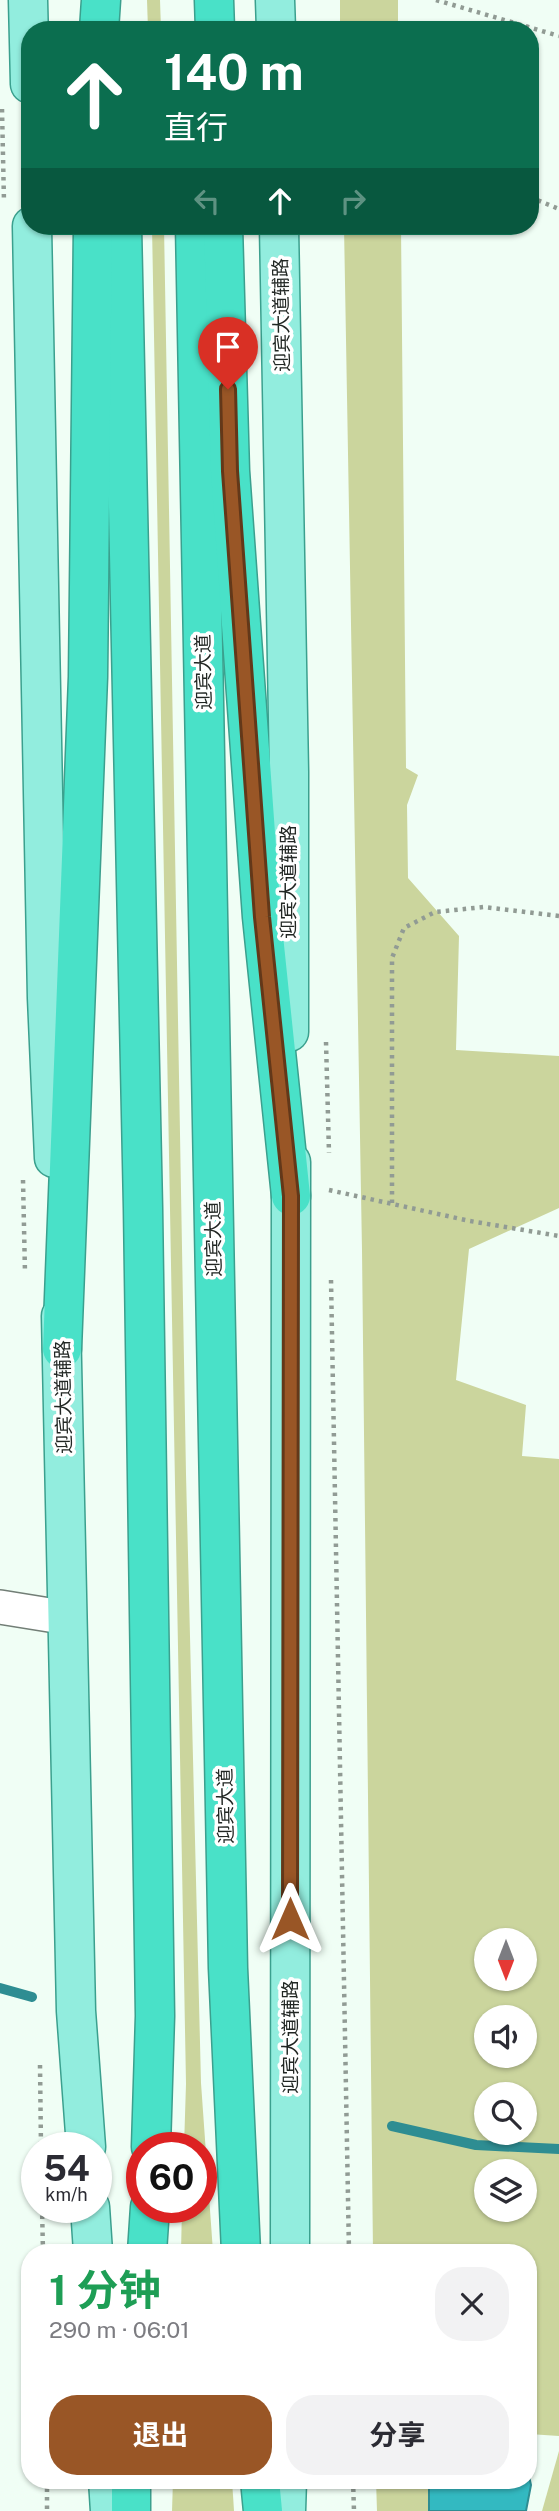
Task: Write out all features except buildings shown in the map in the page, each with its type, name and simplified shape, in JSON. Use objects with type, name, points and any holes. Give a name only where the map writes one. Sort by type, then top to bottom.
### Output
[{"type":"highway","points":[[100,21],[101,0]]},
{"type":"highway","points":[[118,0],[119,21]]},
{"type":"highway","points":[[191,0],[191,21]]},
{"type":"highway","points":[[214,0],[215,21]]},
{"type":"highway","points":[[62,1349],[86,746],[93,235]]},
{"type":"highway","points":[[122,235],[145,1348],[155,2016],[151,2132]]},
{"type":"highway","name":"迎宾大道","points":[[195,235],[228,1968],[241,2244]]},
{"type":"highway","points":[[223,235],[232,499],[262,917],[291,1196]]},
{"type":"highway","points":[[148,2244],[149,2223]]},
{"type":"highway","points":[[131,2489],[131,2511]]},
{"type":"highway","points":[[261,2489],[263,2511]]},
{"type":"main road","points":[[28,0],[29,21]]},
{"type":"main road","points":[[275,0],[276,21]]},
{"type":"main road","name":"迎宾大道辅路","points":[[32,235],[47,998],[62,1349],[76,2011],[85,2132]]},
{"type":"main road","name":"迎宾大道辅路","points":[[279,235],[289,772],[287,938],[291,1196],[290,2244]]},
{"type":"main road","points":[[91,2223],[92,2244]]},
{"type":"main road","points":[[109,2489],[110,2511]]},
{"type":"main road","points":[[286,2489],[286,2511]]},
{"type":"street","points":[[0,1607],[68,1618]]},
{"type":"path","points":[[436,0],[508,21]]},
{"type":"path","points":[[539,30],[559,36]]},
{"type":"path","points":[[539,201],[559,209]]},
{"type":"path","points":[[392,1203],[392,958],[404,928],[435,912],[484,907],[559,916]]},
{"type":"path","points":[[329,1190],[470,1221],[559,1236]]},
{"type":"path","points":[[42,2223],[43,2244]]},
{"type":"path","points":[[47,2489],[47,2511]]},
{"type":"path","points":[[353,2489],[354,2511]]},
{"type":"green space","points":[[147,0],[160,0],[161,21],[148,21]]},
{"type":"green space","points":[[340,0],[398,0],[398,21],[340,21]]},
{"type":"green space","points":[[152,235],[164,235],[186,1474],[201,2083],[204,2132],[184,2132],[186,2084]]},
{"type":"green space","points":[[344,235],[401,235],[406,768],[418,775],[407,805],[408,878],[459,936],[456,1050],[559,1056],[559,1208],[469,1249],[456,1380],[526,1405],[522,1456],[559,1459],[559,2436],[537,2435],[537,2244],[373,2244],[362,1250]]},
{"type":"green space","points":[[182,2223],[211,2223],[212,2244],[181,2244]]},
{"type":"green space","points":[[559,2451],[559,2511],[542,2511]]},
{"type":"green space","points":[[173,2489],[233,2489],[234,2511],[172,2511]]},
{"type":"green space","points":[[376,2489],[429,2489],[429,2511],[377,2511]]},
{"type":"water","points":[[429,2489],[530,2489],[526,2511],[429,2511]]},
{"type":"waterway","points":[[0,1988],[32,1997]]},
{"type":"waterway","points":[[392,2126],[476,2145],[559,2149]]},
{"type":"route","points":[[228,389],[230,471],[262,917],[291,1196],[290,1919]]}]
